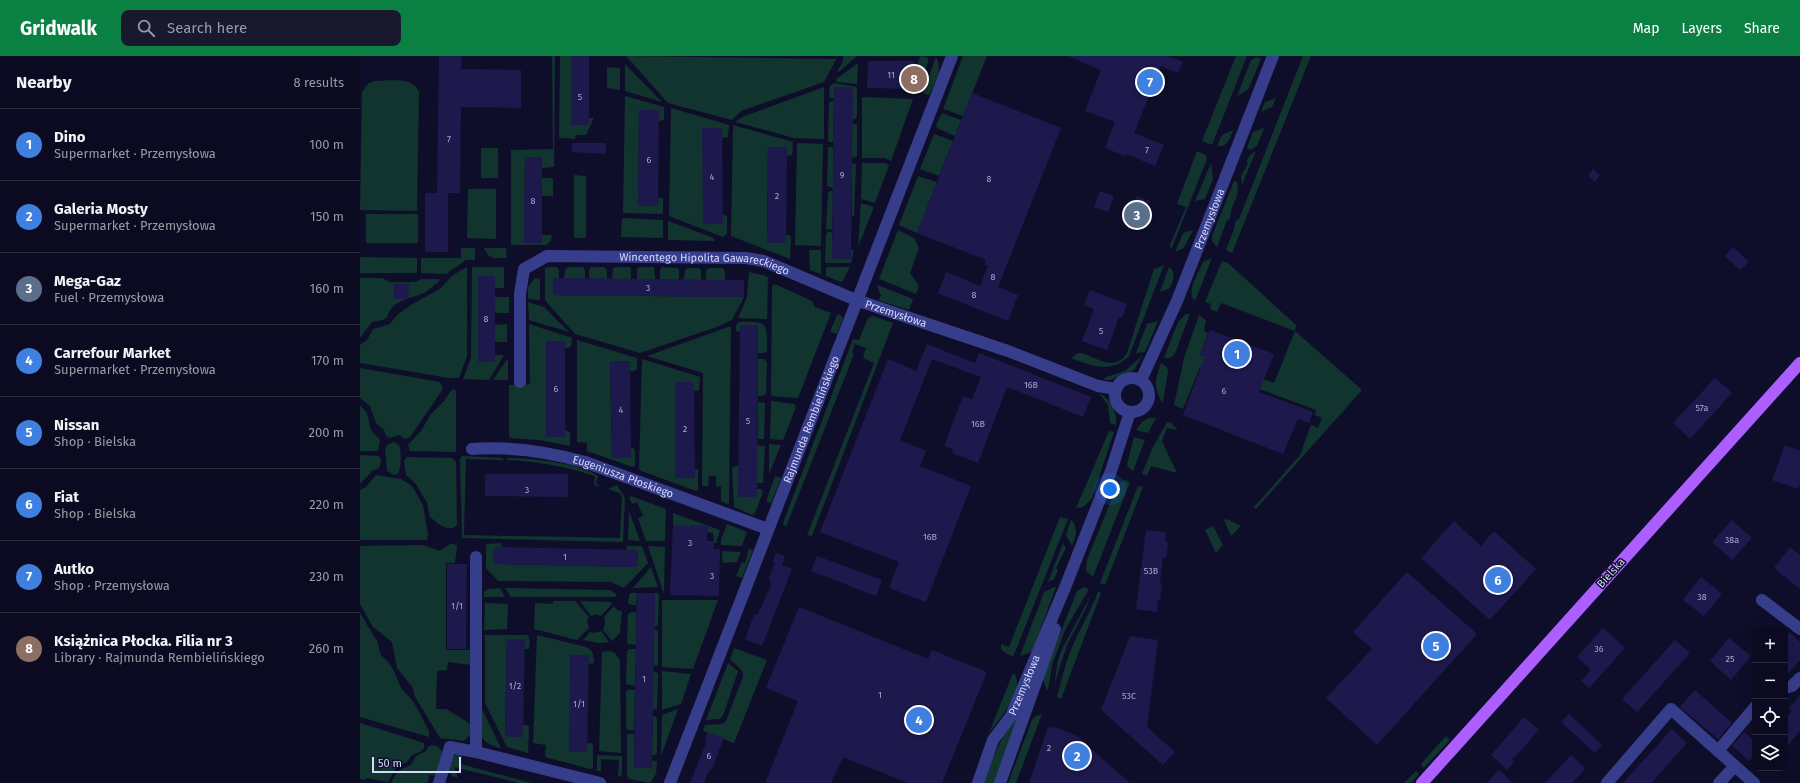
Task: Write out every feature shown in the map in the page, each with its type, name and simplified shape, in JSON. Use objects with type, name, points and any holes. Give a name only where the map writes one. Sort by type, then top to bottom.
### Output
[{"type":"main road","name":"Bielska","points":[[1422,783],[1800,364]]},
{"type":"street","name":"Rajmunda Rembielińskiego","points":[[670,783],[856,300],[952,56]]},
{"type":"street","name":"Przemysłowa","points":[[1141,380],[1177,301],[1273,56]]},
{"type":"street","name":"Wincentego Hipolita Gawareckiego","points":[[520,382],[520,294],[524,270],[547,256],[746,258],[764,261],[856,300]]},
{"type":"street","name":"Przemysłowa","points":[[856,300],[913,317],[1008,351],[1098,386],[1116,389]]},
{"type":"street","points":[[1134,378],[1141,380],[1147,386],[1149,393],[1148,401],[1144,407],[1138,411],[1130,412],[1123,409],[1118,404],[1115,396],[1116,389],[1120,383],[1127,379],[1134,378]]},
{"type":"street","name":"Przemysłowa","points":[[978,783],[993,740],[1011,716],[1066,585],[1111,471],[1130,412]]},
{"type":"street","name":"Eugeniusza Płoskiego","points":[[472,449],[503,448],[579,460],[768,529]]},
{"type":"street","points":[[476,557],[476,752]]},
{"type":"street","name":"Przemysłowa","points":[[1000,783],[1055,631],[1066,585]]},
{"type":"street","points":[[1762,600],[1800,629]]},
{"type":"street","points":[[1788,687],[1792,686],[1800,678]]},
{"type":"street","points":[[1607,783],[1671,710],[1754,783]]},
{"type":"street","points":[[1718,751],[1752,711]]},
{"type":"street","points":[[440,783],[450,747],[476,752],[600,783]]},
{"type":"street","points":[[1719,783],[1735,766]]},
{"type":"green space","points":[[552,56],[555,56],[554,167],[542,168],[542,157],[525,158],[524,243],[542,235],[552,235],[551,241],[546,245],[511,245],[511,150],[553,149]]},
{"type":"green space","points":[[560,56],[571,56],[572,125],[588,125],[589,118],[593,118],[586,135],[576,135],[575,139],[559,137]]},
{"type":"green space","points":[[626,56],[836,59],[837,56],[837,58],[824,82],[741,111],[732,120],[668,103]]},
{"type":"green space","points":[[843,56],[857,56],[837,72],[843,61]]},
{"type":"green space","points":[[921,56],[928,58],[928,62],[918,87],[918,61]]},
{"type":"green space","points":[[963,56],[987,56],[963,116],[943,109]]},
{"type":"green space","points":[[1236,56],[1247,56],[1212,145],[1202,141]]},
{"type":"green space","points":[[1303,56],[1311,56],[1232,253],[1226,250],[1235,226],[1235,222],[1239,219]]},
{"type":"green space","points":[[936,57],[939,71],[929,95],[923,93]]},
{"type":"green space","points":[[1257,57],[1261,59],[1248,90],[1237,96],[1251,60]]},
{"type":"green space","points":[[858,63],[857,84],[837,82],[835,80]]},
{"type":"green space","points":[[625,64],[662,102],[625,91]]},
{"type":"green space","points":[[607,67],[620,68],[620,90],[607,88]]},
{"type":"green space","points":[[374,81],[406,81],[416,87],[419,92],[417,211],[360,210],[362,92],[369,83]]},
{"type":"green space","points":[[834,83],[856,87],[857,116],[855,119],[852,119],[853,87],[834,87],[834,98],[831,98],[829,97],[830,86]]},
{"type":"green space","points":[[824,87],[824,139],[794,138],[735,122],[742,117]]},
{"type":"green space","points":[[625,96],[664,107],[664,120],[659,121],[659,110],[639,110],[638,206],[658,206],[658,198],[663,198],[662,214],[623,213]]},
{"type":"green space","points":[[862,97],[913,99],[891,161],[885,158],[862,158]]},
{"type":"green space","points":[[1276,98],[1272,107],[1261,112],[1265,102]]},
{"type":"green space","points":[[834,101],[833,142],[830,142],[828,141],[829,102]]},
{"type":"green space","points":[[671,108],[729,125],[728,137],[722,138],[721,128],[702,128],[723,214],[727,216],[727,234],[723,237],[669,216]]},
{"type":"green space","points":[[942,113],[961,120],[955,136],[937,128],[936,125]]},
{"type":"green space","points":[[852,123],[857,125],[857,156],[852,158]]},
{"type":"green space","points":[[733,125],[793,142],[792,155],[787,156],[787,147],[768,147],[767,243],[786,243],[786,235],[789,235],[791,237],[790,259],[731,236]]},
{"type":"green space","points":[[1264,128],[1257,146],[1250,150],[1247,148],[1253,132]]},
{"type":"green space","points":[[1233,130],[1230,139],[1224,145],[1217,146],[1222,135]]},
{"type":"green space","points":[[934,134],[953,141],[939,176],[920,169]]},
{"type":"green space","points":[[797,143],[823,144],[821,246],[795,245]]},
{"type":"green space","points":[[833,147],[833,188],[827,186],[828,148]]},
{"type":"green space","points":[[481,148],[498,148],[498,178],[481,178]]},
{"type":"green space","points":[[1197,151],[1206,155],[1207,159],[1171,250],[1170,245],[1186,207],[1177,204]]},
{"type":"green space","points":[[1256,151],[1242,185],[1241,176],[1248,162],[1246,162],[1250,155]]},
{"type":"green space","points":[[852,163],[856,164],[854,217],[852,216]]},
{"type":"green space","points":[[862,163],[885,163],[889,165],[875,203],[861,199]]},
{"type":"green space","points":[[1211,163],[1213,179],[1205,199],[1195,201]]},
{"type":"green space","points":[[574,175],[586,176],[586,238],[574,238]]},
{"type":"green space","points":[[918,176],[937,182],[917,233],[899,225]]},
{"type":"green space","points":[[542,178],[553,178],[553,196],[542,196]]},
{"type":"green space","points":[[1234,181],[1237,182],[1237,197],[1230,214],[1230,219],[1227,220],[1217,247],[1212,241],[1212,236]]},
{"type":"green space","points":[[468,189],[496,189],[496,239],[467,238]]},
{"type":"green space","points":[[829,191],[833,191],[832,230],[826,229]]},
{"type":"green space","points":[[861,203],[874,207],[858,247]]},
{"type":"green space","points":[[366,214],[418,214],[418,243],[366,243]]},
{"type":"green space","points":[[622,218],[663,220],[663,238],[621,237]]},
{"type":"green space","points":[[668,221],[714,238],[714,241],[668,240]]},
{"type":"green space","points":[[898,230],[914,238],[919,248],[910,273],[919,286],[916,294],[879,279]]},
{"type":"green space","points":[[1193,230],[1184,248],[1175,252],[1183,233]]},
{"type":"green space","points":[[828,232],[832,232],[832,258],[851,259],[851,250],[854,250],[851,263],[826,263],[826,234]]},
{"type":"green space","points":[[461,248],[475,248],[475,260],[466,260],[446,274],[421,273],[421,258],[461,258]]},
{"type":"green space","points":[[484,248],[506,248],[507,258],[493,258],[488,255]]},
{"type":"green space","points":[[809,250],[821,250],[821,274],[810,270]]},
{"type":"green space","points":[[360,257],[417,258],[417,273],[360,273]]},
{"type":"green space","points":[[1212,258],[1195,301],[1191,293],[1194,282],[1203,262]]},
{"type":"green space","points":[[1222,261],[1228,263],[1296,325],[1295,331],[1221,303],[1217,312],[1210,309],[1211,304],[1205,302]]},
{"type":"green space","points":[[1164,265],[1129,356],[1122,362],[1108,367],[1093,366],[1071,358],[1078,353],[1082,353],[1101,361],[1112,363],[1122,359],[1127,353],[1154,269]]},
{"type":"green space","points":[[467,267],[467,356],[459,378],[449,378],[360,363],[360,345],[367,340],[373,329],[390,324],[397,315],[412,304],[440,289],[453,275]]},
{"type":"green space","points":[[472,267],[504,267],[504,288],[495,288],[495,276],[478,277],[478,362],[495,362],[495,355],[504,355],[489,380],[463,379],[471,358]]},
{"type":"green space","points":[[557,267],[559,271],[559,278],[553,278],[553,295],[744,297],[732,320],[717,327],[640,353],[575,334],[545,300],[545,268]]},
{"type":"green space","points":[[568,267],[583,267],[585,270],[585,279],[564,278],[565,270]]},
{"type":"green space","points":[[591,267],[604,267],[607,271],[607,279],[589,279],[589,270]]},
{"type":"green space","points":[[630,267],[631,279],[612,279],[613,268]]},
{"type":"green space","points":[[639,267],[654,267],[655,279],[637,279],[637,269]]},
{"type":"green space","points":[[662,267],[677,268],[679,270],[679,280],[660,279],[660,270]]},
{"type":"green space","points":[[850,267],[841,282],[826,276],[826,268]]},
{"type":"green space","points":[[1169,267],[1173,271],[1174,277],[1170,288],[1160,292]]},
{"type":"green space","points":[[687,268],[699,268],[701,270],[701,280],[684,280],[685,271]]},
{"type":"green space","points":[[709,268],[723,268],[725,272],[725,280],[706,280],[706,271]]},
{"type":"green space","points":[[749,272],[766,276],[768,278],[767,319],[738,318],[747,297]]},
{"type":"green space","points":[[360,278],[382,278],[389,282],[415,282],[421,279],[439,279],[439,282],[424,293],[395,305],[391,308],[386,318],[372,322],[360,338]]},
{"type":"green space","points":[[535,278],[540,279],[540,300],[528,299],[528,287]]},
{"type":"green space","points":[[775,284],[812,301],[815,307],[831,313],[798,398],[771,396],[772,286]]},
{"type":"green space","points":[[877,285],[913,299],[909,310],[878,300],[881,296]]},
{"type":"green space","points":[[495,297],[509,297],[509,313],[495,313]]},
{"type":"green space","points":[[528,302],[544,307],[569,332],[529,320]]},
{"type":"green space","points":[[839,314],[843,318],[837,334],[830,332],[837,315]]},
{"type":"green space","points":[[1186,314],[1190,314],[1174,355],[1164,358],[1178,322]]},
{"type":"green space","points":[[1199,315],[1206,320],[1204,331],[1208,333],[1200,355],[1274,383],[1295,331],[1362,390],[1256,509],[1254,507],[1300,455],[1311,425],[1318,428],[1322,418],[1315,415],[1316,410],[1200,367],[1183,409],[1174,405],[1184,358]]},
{"type":"green space","points":[[873,316],[893,323],[812,536],[807,535],[874,363],[863,358],[866,348],[855,344],[852,353],[854,354],[786,527],[783,523],[853,339],[859,340],[868,318]]},
{"type":"green space","points":[[1158,321],[1145,352],[1136,353],[1147,324]]},
{"type":"green space","points":[[739,322],[756,322],[764,325],[767,334],[767,351],[764,353],[758,353],[758,325],[740,325],[740,332],[736,331],[736,325]]},
{"type":"green space","points":[[507,324],[507,342],[495,342],[495,325]]},
{"type":"green space","points":[[529,324],[572,338],[571,346],[569,348],[565,348],[565,342],[546,437],[565,437],[565,430],[570,432],[570,446],[539,440],[509,437],[509,385],[530,384]]},
{"type":"green space","points":[[731,326],[729,503],[727,504],[721,501],[721,486],[716,487],[716,476],[709,476],[708,486],[702,486],[703,373],[647,356]]},
{"type":"green space","points":[[577,340],[637,358],[637,369],[634,371],[630,371],[630,361],[610,362],[612,457],[631,457],[631,448],[633,448],[635,450],[635,466],[633,467],[587,451],[587,443],[577,442]]},
{"type":"green space","points":[[1142,356],[1134,370],[1110,380],[1104,380],[1106,377],[1125,371]]},
{"type":"green space","points":[[508,358],[508,380],[493,380]]},
{"type":"green space","points":[[642,359],[700,377],[699,390],[697,391],[694,391],[694,382],[675,382],[675,478],[698,469],[698,490],[696,491],[639,470]]},
{"type":"green space","points":[[758,359],[764,359],[767,362],[766,394],[763,396],[758,396]]},
{"type":"green space","points":[[1161,363],[1167,367],[1168,371],[1163,403],[1156,388],[1157,374]]},
{"type":"green space","points":[[360,368],[440,382],[443,389],[410,437],[405,439],[400,435],[390,438],[386,436],[384,430],[376,423],[370,406],[360,398]]},
{"type":"green space","points":[[453,389],[456,391],[456,452],[410,451],[408,445],[421,431],[431,414]]},
{"type":"green space","points":[[1099,393],[1110,402],[1114,411],[1116,425],[1110,423],[1108,405]]},
{"type":"green space","points":[[771,401],[794,404],[796,407],[783,440],[770,439]]},
{"type":"green space","points":[[758,402],[765,403],[764,439],[758,439]]},
{"type":"green space","points":[[360,405],[367,413],[371,430],[380,440],[378,451],[360,451]]},
{"type":"green space","points":[[1149,418],[1156,418],[1148,433],[1136,430],[1143,421]]},
{"type":"green space","points":[[1167,422],[1171,423],[1177,430],[1167,428],[1162,441],[1177,473],[1151,466],[1147,476],[1142,474],[1152,449]]},
{"type":"green space","points":[[1109,431],[1114,432],[1092,498],[1087,504],[1076,508]]},
{"type":"green space","points":[[1134,437],[1145,440],[1133,471],[1127,464]]},
{"type":"green space","points":[[394,442],[399,445],[401,455],[398,474],[394,475],[387,471],[385,449],[388,444]]},
{"type":"green space","points":[[769,444],[781,445],[769,474]]},
{"type":"green space","points":[[757,445],[765,446],[763,483],[757,483]]},
{"type":"green space","points":[[360,455],[379,456],[381,460],[379,468],[372,471],[360,484]]},
{"type":"green space","points":[[462,456],[503,458],[503,460],[466,459],[464,535],[620,538],[622,497],[620,493],[608,489],[617,485],[625,498],[623,542],[462,538],[460,459]]},
{"type":"green space","points":[[407,457],[452,458],[456,462],[457,525],[453,528],[447,528],[440,525],[430,517],[427,503],[416,484],[406,475],[404,461]]},
{"type":"green space","points":[[507,458],[554,462],[590,471],[598,476],[596,483],[600,487],[594,485],[595,476],[552,465],[507,460]]},
{"type":"green space","points":[[739,466],[757,489],[762,489],[763,492],[755,513],[752,515],[734,507],[732,468]]},
{"type":"green space","points":[[376,475],[401,479],[412,486],[423,505],[428,534],[427,540],[360,540],[360,490],[366,487]]},
{"type":"green space","points":[[775,476],[781,478],[771,503],[767,502],[767,499]]},
{"type":"green space","points":[[1124,480],[1130,482],[1093,577],[1086,571],[1087,560],[1117,486]]},
{"type":"green space","points":[[1138,486],[1143,487],[1105,585],[1100,583]]},
{"type":"green space","points":[[631,496],[666,509],[665,541],[646,541],[638,518],[643,516],[637,502],[632,504],[629,498]]},
{"type":"green space","points":[[629,511],[640,541],[628,540]]},
{"type":"green space","points":[[673,513],[720,530],[716,543],[714,543],[713,533],[673,525]]},
{"type":"green space","points":[[1060,517],[1068,519],[1013,657],[1001,649],[1001,644],[1009,647]]},
{"type":"green space","points":[[1227,519],[1241,526],[1231,536],[1224,520]]},
{"type":"green space","points":[[1071,520],[1076,529],[1076,536],[1072,546],[1066,535]]},
{"type":"green space","points":[[727,524],[747,532],[742,546],[721,545],[721,539]]},
{"type":"green space","points":[[1213,526],[1223,545],[1216,553],[1205,530]]},
{"type":"green space","points":[[501,543],[502,547],[494,547],[494,564],[637,567],[638,550],[626,550],[627,546],[642,546],[648,563],[624,588],[611,582],[498,581],[486,568],[486,545]]},
{"type":"green space","points":[[1063,543],[1066,548],[1056,568],[1058,570],[1054,579],[1048,582]]},
{"type":"green space","points":[[450,544],[457,546],[455,563],[446,563],[446,650],[471,650],[472,665],[448,662],[447,670],[437,671],[436,709],[446,709],[469,723],[472,728],[471,734],[464,741],[440,738],[414,695],[413,688],[397,668],[392,642],[373,627],[360,604],[360,546],[423,545],[440,551]]},
{"type":"green space","points":[[648,546],[665,547],[664,594]]},
{"type":"green space","points":[[749,549],[753,550],[742,578],[736,576],[742,562],[745,563]]},
{"type":"green space","points":[[722,552],[741,552],[737,562],[723,563]]},
{"type":"green space","points":[[651,567],[658,587],[633,588]]},
{"type":"green space","points":[[1055,587],[1034,647],[1031,652],[1020,656],[1044,592]]},
{"type":"green space","points":[[1084,587],[1089,589],[1065,630],[1052,665],[1047,691],[1043,679],[1045,672],[1077,591]]},
{"type":"green space","points":[[500,588],[505,597],[484,597],[484,592],[488,589]]},
{"type":"green space","points":[[505,588],[610,590],[617,595],[615,597],[511,597]]},
{"type":"green space","points":[[1098,592],[1101,593],[1061,699],[1057,697],[1067,660]]},
{"type":"green space","points":[[630,593],[637,593],[636,605],[631,605],[628,603]]},
{"type":"green space","points":[[637,593],[657,593],[659,595],[657,626],[654,626],[655,594]]},
{"type":"green space","points":[[1090,597],[1067,645],[1054,685],[1058,660],[1062,649]]},
{"type":"green space","points":[[662,600],[718,600],[693,669],[662,667]]},
{"type":"green space","points":[[553,601],[575,601],[589,617],[587,621],[589,628],[577,640],[534,629],[535,603],[553,604]]},
{"type":"green space","points":[[580,601],[610,602],[612,604],[601,616],[595,614],[591,616]]},
{"type":"green space","points":[[485,603],[508,604],[507,629],[484,630]]},
{"type":"green space","points":[[614,606],[617,610],[622,611],[620,633],[612,641],[603,630],[605,624],[604,617]]},
{"type":"green space","points":[[631,612],[636,612],[636,645],[628,644],[627,642],[628,614]]},
{"type":"green space","points":[[360,613],[377,641],[381,655],[389,663],[401,688],[417,708],[429,731],[429,737],[360,717]]},
{"type":"green space","points":[[654,629],[658,631],[658,665],[654,666]]},
{"type":"green space","points":[[601,631],[609,642],[599,643],[583,640],[590,632],[595,633]]},
{"type":"green space","points":[[485,635],[528,635],[530,641],[529,649],[525,649],[525,639],[507,639],[505,736],[523,737],[523,725],[527,725],[529,727],[528,753],[507,747],[485,703]]},
{"type":"green space","points":[[537,635],[586,647],[593,654],[594,663],[588,664],[569,752],[587,752],[587,743],[591,743],[593,745],[593,768],[590,769],[545,757],[546,745],[533,743]]},
{"type":"green space","points":[[734,648],[767,660],[734,743],[703,731],[705,725],[722,724],[726,721],[743,677],[743,672],[730,659]]},
{"type":"green space","points":[[629,649],[636,649],[635,686],[626,684],[627,652]]},
{"type":"green space","points":[[602,652],[614,652],[620,660],[621,753],[599,751]]},
{"type":"green space","points":[[728,663],[738,671],[724,713],[720,719],[706,720]]},
{"type":"green space","points":[[662,671],[691,674],[681,704],[662,710]]},
{"type":"green space","points":[[653,672],[658,673],[657,708],[653,710]]},
{"type":"green space","points":[[1013,673],[1017,679],[1017,686],[1014,695],[1005,712],[989,733]]},
{"type":"green space","points":[[628,690],[635,690],[634,730],[628,730],[626,728],[626,692]]},
{"type":"green space","points":[[480,705],[501,748],[486,742],[482,738],[480,733]]},
{"type":"green space","points":[[678,709],[661,756],[662,715]]},
{"type":"green space","points":[[1020,714],[994,783],[982,783],[1004,734],[1014,716]]},
{"type":"green space","points":[[1042,714],[1016,783],[1008,783],[1032,720],[1036,716]]},
{"type":"green space","points":[[653,716],[657,719],[657,753],[655,755],[652,755]]},
{"type":"green space","points":[[360,723],[424,743],[424,748],[420,752],[412,755],[407,762],[396,768],[388,782],[367,778],[365,780],[360,779]]},
{"type":"green space","points":[[628,734],[634,734],[634,768],[652,768],[652,760],[657,762],[656,774],[650,783],[629,779],[627,776]]},
{"type":"green space","points":[[1446,736],[1450,740],[1424,768],[1421,765],[1422,763]]},
{"type":"green space","points":[[434,745],[442,751],[436,776],[430,775],[427,783],[391,783],[399,771],[411,765],[416,756],[426,751],[429,746]]},
{"type":"green space","points":[[458,753],[463,754],[460,764],[532,783],[519,783],[454,767],[458,778],[452,776],[448,769],[453,756]]},
{"type":"green space","points":[[597,755],[622,756],[622,775],[618,777],[619,760],[601,759],[601,771],[597,771]]},
{"type":"green space","points":[[1416,771],[1419,774],[1411,783],[1404,783]]},
{"type":"building","points":[[439,56],[462,56],[461,69],[521,70],[521,108],[461,107],[460,193],[448,193],[448,252],[425,252],[425,193],[437,193]]},
{"type":"building","points":[[571,56],[589,56],[589,125],[571,125]]},
{"type":"building","points":[[1068,56],[1168,56],[1183,62],[1178,73],[1161,66],[1134,133],[1164,145],[1155,166],[1126,154],[1125,156],[1105,148],[1115,122],[1085,111],[1101,70]]},
{"type":"building","points":[[868,61],[915,61],[914,89],[867,88]]},
{"type":"building","points":[[834,87],[853,87],[851,259],[832,258]]},
{"type":"building","points":[[972,93],[1061,128],[998,287],[1018,295],[1008,321],[938,293],[946,272],[980,286],[988,266],[984,265],[986,260],[917,233]]},
{"type":"building","points":[[639,110],[659,110],[658,206],[638,206]]},
{"type":"building","points":[[702,128],[722,128],[723,224],[703,224]]},
{"type":"building","points":[[572,143],[606,143],[606,154],[572,152]]},
{"type":"building","points":[[768,147],[787,147],[786,243],[767,243]]},
{"type":"building","points":[[525,157],[542,157],[542,243],[524,243]]},
{"type":"building","points":[[1593,169],[1600,175],[1595,182],[1588,176]]},
{"type":"building","points":[[1100,191],[1114,196],[1108,212],[1094,207]]},
{"type":"building","points":[[1137,196],[1150,201],[1138,231],[1125,225]]},
{"type":"building","points":[[1733,247],[1749,262],[1740,270],[1725,256]]},
{"type":"building","points":[[478,276],[495,276],[495,362],[478,362]]},
{"type":"building","points":[[553,278],[744,280],[744,297],[553,295]]},
{"type":"building","points":[[394,283],[409,284],[408,299],[394,299]]},
{"type":"building","points":[[1090,290],[1127,304],[1122,318],[1119,317],[1107,350],[1082,341],[1094,309],[1084,305]]},
{"type":"building","points":[[740,325],[758,325],[757,497],[738,497]]},
{"type":"building","points":[[1210,330],[1274,354],[1259,392],[1313,412],[1309,423],[1298,419],[1283,454],[1183,415],[1205,356],[1200,355]]},
{"type":"building","points":[[546,341],[565,341],[565,437],[546,437]]},
{"type":"building","points":[[927,344],[975,363],[979,353],[1091,397],[1083,417],[1007,387],[978,463],[952,453],[953,449],[944,446],[963,396],[972,399],[981,377],[932,359],[900,440],[926,451],[920,466],[971,486],[926,602],[889,588],[899,562],[820,532],[888,359],[916,371]]},
{"type":"building","points":[[630,361],[631,458],[612,458],[610,362]]},
{"type":"building","points":[[1715,378],[1732,393],[1690,439],[1673,423]]},
{"type":"building","points":[[675,382],[694,382],[695,478],[675,478]]},
{"type":"building","points":[[1785,445],[1800,451],[1800,483],[1798,489],[1772,480]]},
{"type":"building","points":[[485,474],[568,474],[568,497],[485,496]]},
{"type":"building","points":[[1732,520],[1752,538],[1732,560],[1712,542]]},
{"type":"building","points":[[1454,521],[1481,546],[1494,531],[1536,569],[1490,620],[1421,558]]},
{"type":"building","points":[[673,525],[708,526],[707,541],[714,541],[714,549],[720,549],[719,596],[670,595]]},
{"type":"building","points":[[1146,530],[1166,532],[1165,542],[1168,542],[1166,558],[1163,557],[1160,583],[1162,584],[1157,612],[1136,609]]},
{"type":"building","points":[[494,547],[638,550],[637,567],[493,564]]},
{"type":"building","points":[[1790,547],[1800,555],[1800,589],[1774,568]]},
{"type":"building","points":[[776,553],[785,556],[782,565],[792,569],[762,646],[745,639],[754,615],[758,614],[771,585],[769,578],[775,563],[772,562]]},
{"type":"building","points":[[817,556],[882,580],[876,596],[811,571]]},
{"type":"building","points":[[447,564],[467,564],[466,649],[447,649]]},
{"type":"building","points":[[1407,572],[1477,634],[1377,745],[1326,698],[1372,649],[1353,632]]},
{"type":"building","points":[[1701,577],[1722,594],[1704,616],[1683,600]]},
{"type":"building","points":[[637,593],[655,594],[652,768],[634,768]]},
{"type":"building","points":[[799,607],[928,659],[932,650],[987,672],[942,783],[908,783],[843,757],[831,783],[765,783],[798,701],[766,688]]},
{"type":"building","points":[[1603,628],[1625,648],[1589,688],[1581,681],[1591,670],[1577,657]]},
{"type":"building","points":[[1789,632],[1800,642],[1800,660],[1788,674],[1788,663]]},
{"type":"building","points":[[1130,636],[1158,640],[1147,727],[1175,752],[1163,765],[1101,710]]},
{"type":"building","points":[[1729,638],[1751,656],[1731,680],[1710,661]]},
{"type":"building","points":[[507,639],[525,639],[523,737],[505,736]]},
{"type":"building","points":[[1675,640],[1690,653],[1637,712],[1622,699]]},
{"type":"building","points":[[570,655],[589,655],[587,752],[569,752]]},
{"type":"building","points":[[1695,690],[1732,723],[1718,739],[1680,707]]},
{"type":"building","points":[[1800,695],[1800,731],[1788,745],[1788,716],[1792,711],[1789,708]]},
{"type":"building","points":[[1569,714],[1602,745],[1595,753],[1561,722]]},
{"type":"building","points":[[1524,717],[1539,730],[1512,760],[1514,762],[1507,770],[1491,755]]},
{"type":"building","points":[[1053,726],[1077,736],[1130,783],[1029,783],[1048,727],[1052,728]]},
{"type":"building","points":[[1672,729],[1687,743],[1651,783],[1623,783]]},
{"type":"building","points":[[708,732],[724,738],[712,769],[709,771],[704,783],[690,783],[706,743],[705,740]]},
{"type":"building","points":[[1744,732],[1752,739],[1752,757],[1749,761],[1732,746]]},
{"type":"building","points":[[1571,755],[1584,767],[1584,770],[1572,783],[1545,783]]},
{"type":"building","points":[[1499,770],[1513,783],[1487,783]]},
{"type":"place","name":"Książnica Płocka. Filia nr 3","points":[[914,79]]},
{"type":"place","name":"Autko","points":[[1150,82]]},
{"type":"place","name":"Mega-Gaz","points":[[1137,215]]},
{"type":"place","name":"Dino","points":[[1237,354]]},
{"type":"place","name":"Fiat","points":[[1498,580]]},
{"type":"place","name":"Nissan","points":[[1436,646]]},
{"type":"place","name":"Carrefour Market","points":[[919,720]]},
{"type":"place","name":"Galeria Mosty","points":[[1077,756]]}]
